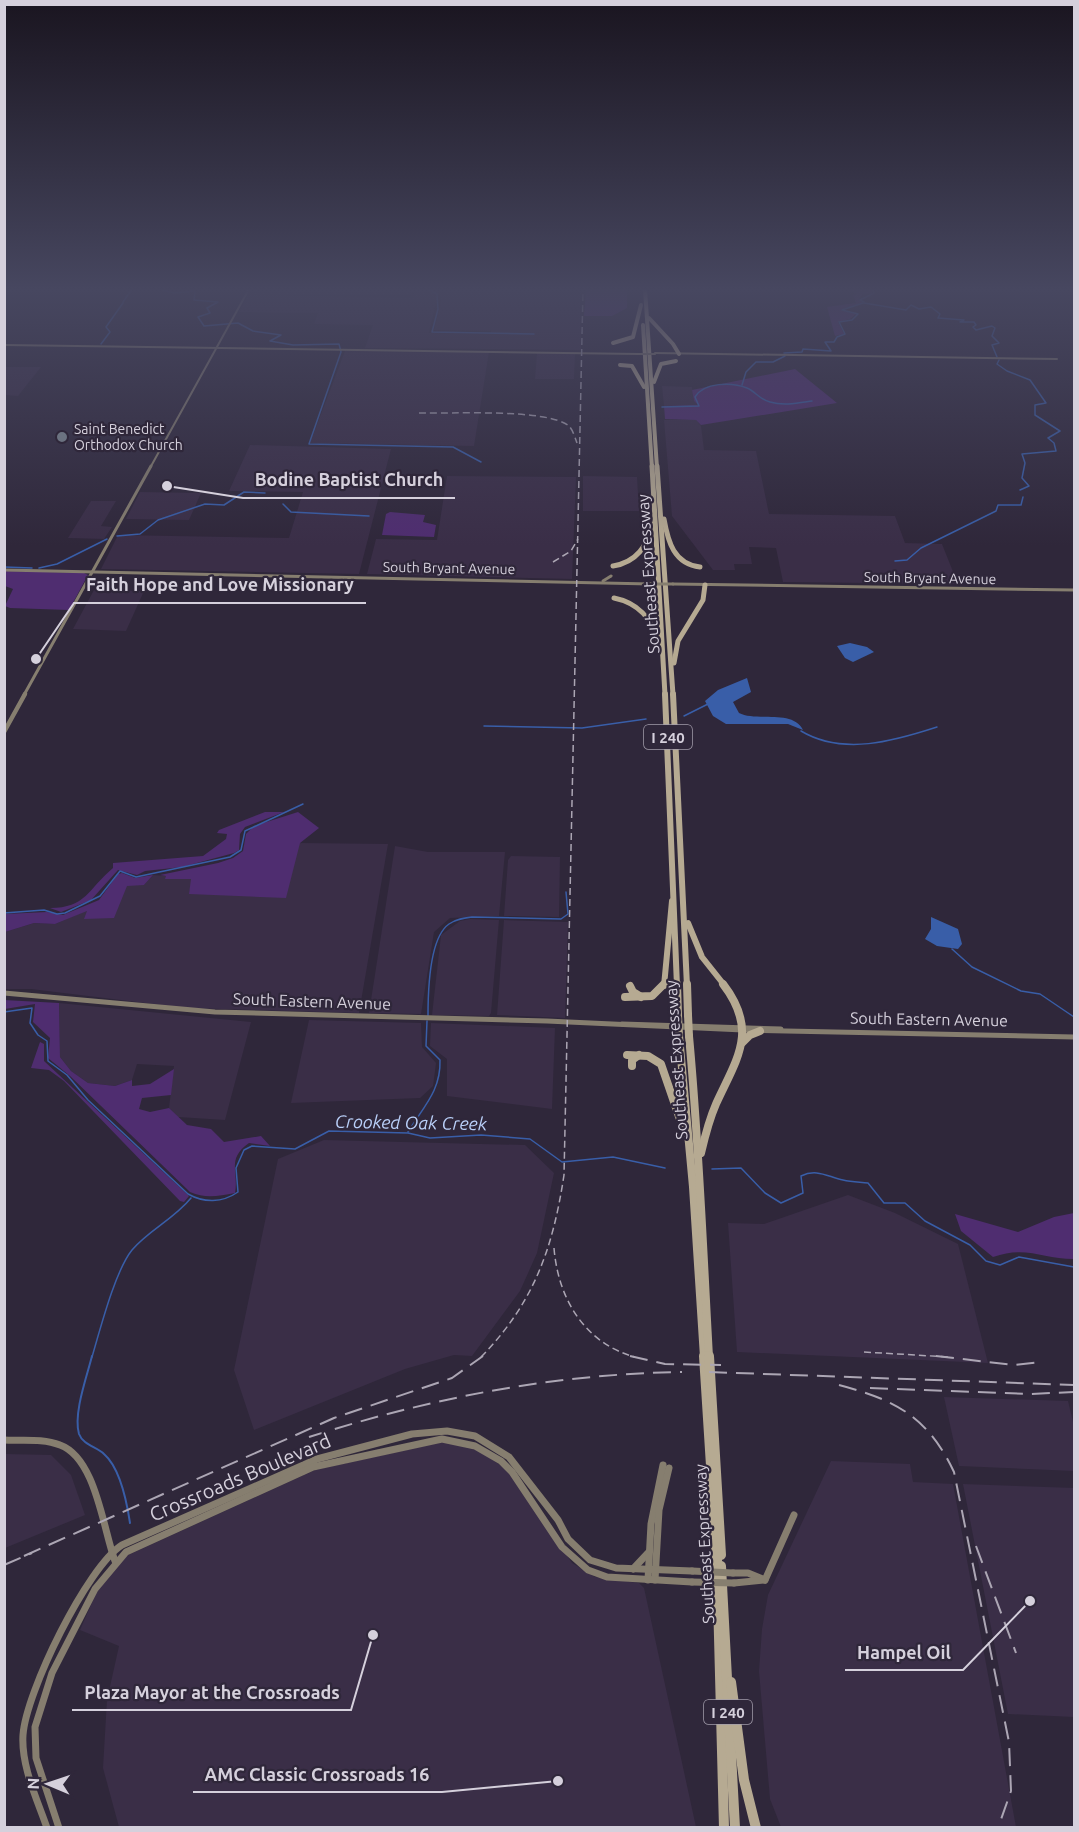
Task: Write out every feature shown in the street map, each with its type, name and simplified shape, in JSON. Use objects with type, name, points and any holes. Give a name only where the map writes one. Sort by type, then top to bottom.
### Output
[{"type":"highway","points":[[637,374],[647,403]]},
{"type":"highway","name":"Southeast Expressway","points":[[645,374],[664,663],[679,1036],[717,1560],[724,1827]]},
{"type":"highway","name":"Southeast Expressway","points":[[651,374],[672,674],[689,1036],[700,1157],[699,1192],[735,1827]]},
{"type":"highway","points":[[652,391],[657,374]]},
{"type":"highway","points":[[660,505],[669,542],[676,555],[685,564],[700,567]]},
{"type":"highway","points":[[615,563],[624,565],[646,545],[654,516]]},
{"type":"highway","points":[[672,674],[678,641],[705,588],[713,585]]},
{"type":"highway","points":[[615,600],[623,599],[636,606],[652,624],[664,663]]},
{"type":"highway","points":[[625,997],[644,998],[658,993],[664,984],[669,912],[674,887]]},
{"type":"highway","points":[[684,906],[695,949],[734,998],[745,1023],[737,1065],[711,1114],[700,1157]]},
{"type":"highway","points":[[630,986],[636,995],[644,998]]},
{"type":"highway","points":[[742,1043],[750,1035],[760,1031]]},
{"type":"highway","points":[[627,1054],[652,1057],[663,1068],[688,1146]]},
{"type":"highway","points":[[632,1066],[632,1060],[639,1055]]},
{"type":"highway","points":[[725,1640],[744,1780],[756,1827]]},
{"type":"main road","points":[[4,732],[202,374]]},
{"type":"main road","name":"South Bryant Avenue","points":[[4,570],[673,584],[705,588]]},
{"type":"main road","points":[[597,583],[611,576]]},
{"type":"main road","name":"South Bryant Avenue","points":[[713,585],[1074,591]]},
{"type":"main road","name":"South Eastern Avenue","points":[[4,993],[215,1012],[620,1024],[631,1027],[776,1027],[782,1030]]},
{"type":"main road","name":"South Eastern Avenue","points":[[743,1028],[760,1031],[1074,1037]]},
{"type":"main road","name":"Crossroads Boulevard","points":[[111,1552],[122,1545],[317,1459],[412,1434],[447,1431],[475,1436],[509,1457],[558,1520],[568,1539],[586,1557],[604,1566],[748,1573],[765,1580]]},
{"type":"main road","name":"Crossroads Boulevard","points":[[115,1561],[144,1543],[313,1467],[419,1442],[442,1439],[475,1446],[501,1461],[512,1472],[562,1547],[578,1564],[607,1577],[734,1583],[765,1580]]},
{"type":"main road","points":[[4,1440],[58,1444],[74,1454],[90,1482],[115,1561],[99,1583],[50,1675],[35,1717],[35,1758],[59,1827]]},
{"type":"main road","points":[[651,1569],[666,1466],[654,1501],[648,1553],[652,1580]]},
{"type":"main road","points":[[765,1580],[794,1515]]},
{"type":"main road","points":[[47,1827],[25,1763],[26,1718],[42,1672],[95,1571],[111,1552]]},
{"type":"main road","points":[[633,1569],[648,1553]]},
{"type":"shaded area","points":[[5,374],[35,374],[18,396],[5,395]]},
{"type":"shaded area","points":[[336,374],[485,374],[474,446],[310,443]]},
{"type":"shaded area","points":[[535,374],[574,374],[574,379],[535,379]]},
{"type":"shaded area","points":[[768,374],[802,374],[837,403],[701,425],[696,420],[665,419],[664,406],[698,405],[694,401],[692,390]]},
{"type":"shaded area","points":[[662,386],[692,387],[694,401],[698,405],[664,406]]},
{"type":"shaded area","points":[[664,420],[696,420],[701,426],[704,450],[756,451],[769,514],[895,516],[905,543],[942,544],[958,584],[783,582],[776,548],[749,547],[752,564],[734,564],[735,570],[713,570],[672,516]]},
{"type":"shaded area","points":[[250,445],[391,449],[359,574],[101,569],[118,535],[289,538],[303,492],[229,491]]},
{"type":"shaded area","points":[[447,476],[576,477],[572,579],[367,574],[376,539],[437,540]]},
{"type":"shaded area","points":[[583,476],[637,477],[639,511],[583,511]]},
{"type":"shaded area","points":[[140,492],[201,493],[189,520],[126,519]]},
{"type":"shaded area","points":[[91,501],[116,501],[101,526],[112,527],[104,539],[68,538]]},
{"type":"shaded area","points":[[390,512],[425,515],[423,522],[436,525],[434,537],[382,535],[386,514]]},
{"type":"shaded area","points":[[5,571],[84,573],[88,575],[69,610],[10,608],[5,606],[13,589],[5,586]]},
{"type":"shaded area","points":[[94,590],[144,591],[126,631],[73,629]]},
{"type":"shaded area","points":[[265,812],[284,812],[245,827],[240,834],[239,850],[234,853],[182,867],[145,871],[137,875],[118,870],[91,900],[61,912],[50,908],[72,905],[86,896],[113,868],[113,863],[203,856],[226,839],[227,834],[217,833],[219,830]]},
{"type":"shaded area","points":[[298,812],[319,828],[300,843],[286,898],[189,894],[191,879],[165,879],[166,876],[160,875],[233,858],[243,851],[246,834],[254,826]]},
{"type":"shaded area","points":[[300,843],[388,844],[359,1013],[186,1008],[31,989],[5,989],[5,932],[34,923],[55,924],[88,910],[85,919],[127,885],[144,885],[153,875],[166,876],[166,879],[192,879],[189,894]]},
{"type":"shaded area","points":[[395,846],[428,852],[505,852],[499,916],[450,918],[434,932],[421,1014],[369,1013]]},
{"type":"shaded area","points":[[511,856],[560,857],[559,917],[504,916],[508,860]]},
{"type":"shaded area","points":[[122,873],[135,878],[153,875],[144,885],[127,886],[114,918],[84,919],[87,911],[55,924],[34,923],[5,932],[5,914],[47,912],[63,915],[99,900],[118,874]]},
{"type":"shaded area","points":[[499,920],[491,1013],[489,1016],[432,1015],[441,935],[460,921]]},
{"type":"shaded area","points":[[504,920],[568,922],[565,1018],[497,1015]]},
{"type":"shaded area","points":[[4,1000],[59,1003],[60,1057],[71,1071],[88,1083],[115,1086],[132,1080],[132,1086],[150,1084],[174,1069],[171,1095],[142,1098],[139,1109],[150,1112],[169,1108],[187,1125],[211,1129],[224,1142],[261,1136],[270,1146],[249,1143],[242,1149],[235,1166],[235,1193],[207,1196],[190,1192],[70,1076],[48,1058],[50,1038],[33,1022],[35,1004],[5,1009]]},
{"type":"shaded area","points":[[59,1003],[251,1022],[225,1120],[178,1117],[169,1108],[174,1066],[137,1064],[132,1080],[115,1086],[88,1083],[71,1071],[60,1057]]},
{"type":"shaded area","points":[[309,1020],[421,1023],[422,1047],[436,1063],[433,1086],[420,1098],[291,1103]]},
{"type":"shaded area","points":[[431,1023],[555,1028],[552,1109],[447,1096],[447,1059],[430,1046]]},
{"type":"shaded area","points":[[40,1042],[44,1044],[44,1061],[189,1196],[184,1202],[180,1201],[64,1081],[49,1070],[31,1068]]},
{"type":"shaded area","points":[[324,1140],[525,1145],[554,1173],[537,1253],[520,1291],[472,1356],[454,1355],[405,1369],[254,1430],[234,1370],[278,1159]]},
{"type":"shaded area","points":[[848,1195],[895,1213],[958,1244],[988,1363],[737,1352],[728,1223],[764,1224]]},
{"type":"shaded area","points":[[1074,1213],[1074,1259],[1025,1252],[993,1257],[961,1231],[955,1214],[1018,1232],[1054,1217]]},
{"type":"shaded area","points":[[944,1397],[1068,1401],[1074,1426],[1074,1471],[959,1466]]},
{"type":"shaded area","points":[[443,1442],[480,1451],[503,1467],[514,1478],[572,1563],[595,1577],[639,1583],[644,1588],[696,1827],[119,1827],[103,1768],[107,1700],[119,1646],[80,1630],[97,1591],[126,1556],[315,1470]]},
{"type":"shaded area","points":[[5,1454],[51,1455],[71,1475],[85,1515],[5,1548]]},
{"type":"shaded area","points":[[831,1461],[910,1464],[913,1482],[953,1484],[1016,1827],[781,1827],[770,1799],[759,1671],[762,1629],[768,1595]]},
{"type":"shaded area","points":[[963,1484],[1074,1488],[1074,1717],[1008,1714]]},
{"type":"water","points":[[850,643],[867,647],[874,652],[853,662],[845,658],[837,646]]},
{"type":"water","points":[[747,678],[751,692],[733,702],[739,713],[791,720],[803,730],[788,724],[726,724],[713,716],[705,701],[718,690]]},
{"type":"water","points":[[931,917],[958,929],[962,944],[958,949],[937,946],[925,939],[931,929]]},
{"type":"waterway","points":[[333,374],[309,444],[453,447],[481,462]]},
{"type":"waterway","points":[[742,385],[745,374]]},
{"type":"waterway","points":[[1016,374],[1030,380],[1046,403],[1035,405],[1035,415],[1060,431],[1048,438],[1054,443],[1056,451],[1022,454],[1025,463],[1022,478],[1029,486],[1020,490]]},
{"type":"waterway","points":[[662,407],[699,406],[695,397],[699,392],[711,386],[726,384],[747,388],[766,401],[775,403],[791,404],[812,401]]},
{"type":"waterway","points":[[117,536],[140,534],[158,520],[205,504],[224,505],[244,492],[265,493]]},
{"type":"waterway","points":[[895,561],[907,560],[921,548],[996,511],[998,505],[1021,505],[1023,497]]},
{"type":"waterway","points":[[283,504],[291,512],[369,516]]},
{"type":"waterway","points":[[39,568],[57,564],[107,539]]},
{"type":"waterway","points":[[4,567],[32,568]]},
{"type":"waterway","points":[[684,716],[708,704]]},
{"type":"waterway","points":[[484,726],[582,728],[646,719]]},
{"type":"waterway","points":[[801,731],[817,739],[834,743],[869,744],[937,727]]},
{"type":"waterway","points":[[4,913],[44,910],[57,914],[65,913],[100,896],[120,871],[136,877],[230,857],[241,850],[245,831],[303,804]]},
{"type":"waterway","points":[[428,1016],[429,980],[434,953],[442,931],[449,924],[472,917],[561,919],[568,914],[566,892]]},
{"type":"waterway","points":[[952,949],[972,967],[1021,991],[1040,994],[1074,1017]]},
{"type":"waterway","name":"Crooked Oak Creek","points":[[4,1012],[32,1008],[30,1023],[38,1035],[47,1041],[48,1061],[67,1075],[88,1100],[188,1194],[200,1199],[219,1200],[238,1192],[236,1168],[244,1150],[252,1146],[295,1149],[329,1131],[408,1133],[430,1138],[481,1135],[530,1139],[562,1162],[613,1157],[665,1168]]},
{"type":"waterway","points":[[408,1132],[430,1098],[440,1071],[440,1060],[426,1046],[427,1021]]},
{"type":"waterway","name":"Crooked Oak Creek","points":[[712,1169],[741,1168],[765,1193],[781,1203],[803,1193],[801,1176],[807,1174],[817,1173],[846,1181],[868,1183],[884,1203],[905,1203],[925,1221],[970,1245],[986,1261],[1000,1265],[1019,1257],[1074,1267]]},
{"type":"waterway","points":[[92,1357],[109,1301],[120,1272],[132,1250],[191,1198]]},
{"type":"waterway","points":[[92,1356],[79,1406],[79,1434],[84,1441],[110,1460],[125,1496],[130,1523]]},
{"type":"railway","points":[[578,540],[581,374]]},
{"type":"railway","points":[[419,413],[520,414],[558,420],[569,426],[577,443]]},
{"type":"railway","points":[[481,1357],[515,1316],[528,1295],[554,1227],[564,1175],[578,540]]},
{"type":"railway","points":[[553,562],[571,551],[578,540]]},
{"type":"railway","points":[[554,1248],[561,1284],[577,1316],[601,1341],[635,1357]]},
{"type":"railway","points":[[864,1352],[940,1356]]},
{"type":"railway","points":[[24,1556],[334,1418],[452,1378],[483,1356]]},
{"type":"railway","points":[[630,1356],[665,1364],[721,1365]]},
{"type":"railway","points":[[936,1356],[940,1356]]},
{"type":"railway","points":[[940,1356],[949,1357]]},
{"type":"railway","points":[[940,1356],[1014,1365],[1040,1362]]},
{"type":"railway","points":[[309,1437],[401,1411],[493,1391],[586,1378],[682,1372]]},
{"type":"railway","points":[[709,1372],[1074,1385]]},
{"type":"railway","points":[[839,1385],[877,1397],[908,1414],[933,1437],[954,1472],[1009,1742],[1011,1791],[998,1828]]},
{"type":"railway","points":[[870,1388],[1031,1394],[1074,1392]]},
{"type":"railway","points":[[976,1546],[1016,1653]]},
{"type":"railway","points":[[4,1565],[32,1553]]},
{"type":"place","name":"Saint Benedict Orthodox Church","points":[[62,437]]},
{"type":"place","name":"Bodine Baptist Church","points":[[167,486]]},
{"type":"place","name":"Faith Hope and Love Missionary","points":[[36,659]]},
{"type":"place","name":"Hampel Oil","points":[[1030,1601]]},
{"type":"place","name":"Plaza Mayor at the Crossroads","points":[[373,1635]]},
{"type":"place","name":"AMC Classic Crossroads 16","points":[[558,1781]]}]
